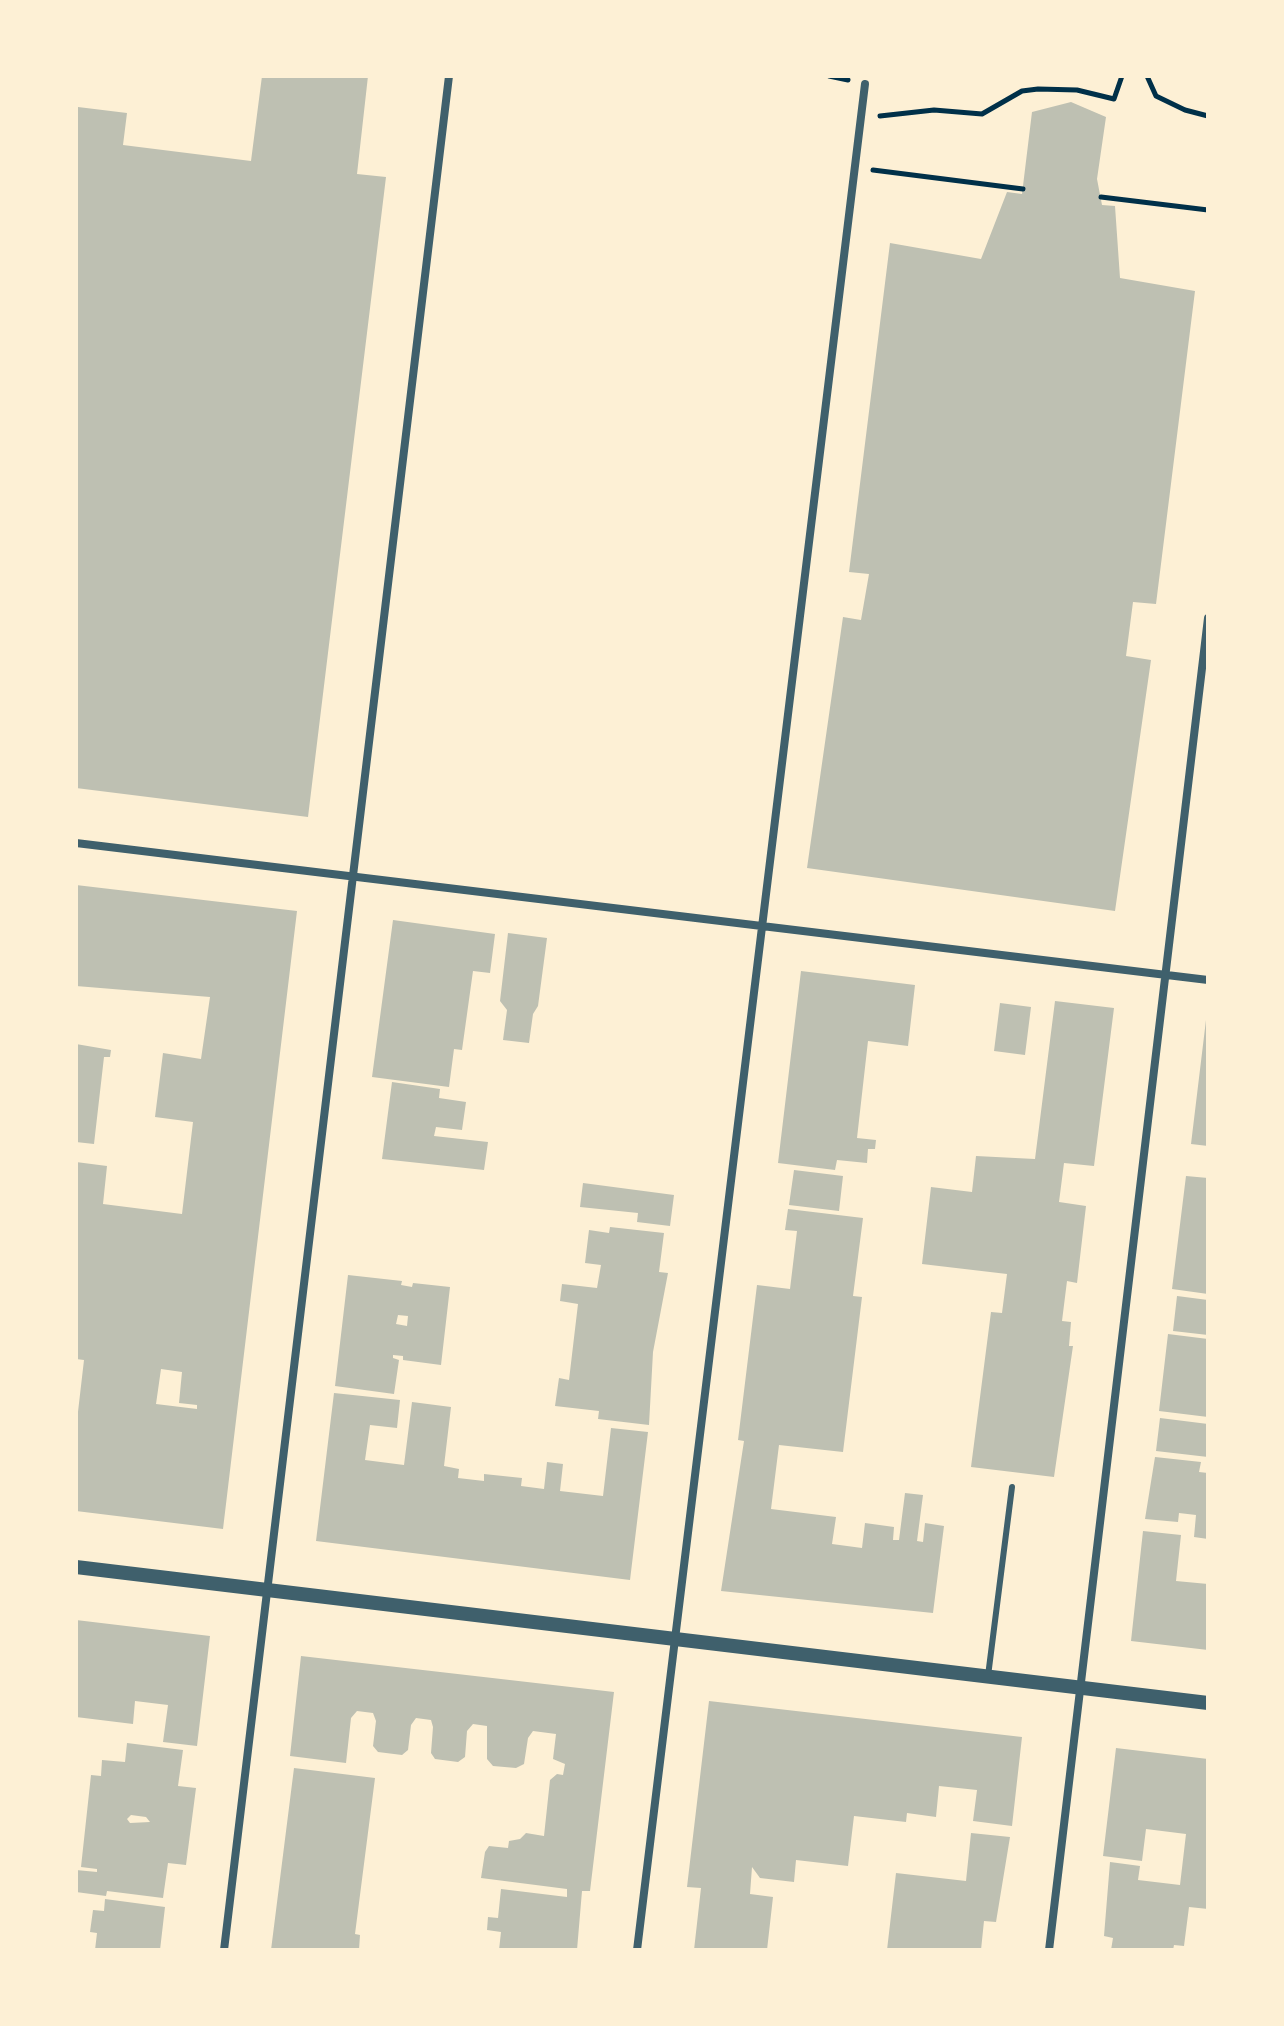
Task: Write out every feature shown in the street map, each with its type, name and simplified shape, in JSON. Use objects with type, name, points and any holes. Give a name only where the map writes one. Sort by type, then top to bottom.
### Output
[{"type":"street","points":[[224,1950],[449,76]]},
{"type":"street","points":[[637,1950],[865,84]]},
{"type":"street","points":[[1049,1950],[1208,618]]},
{"type":"street","points":[[76,843],[1208,980]]},
{"type":"street","points":[[76,1567],[1208,1703]]},
{"type":"lane","points":[[988,1676],[1012,1487]]},
{"type":"path","points":[[860,119],[934,110],[982,114],[1022,91],[1038,89],[1077,90],[1114,99],[1122,76]]},
{"type":"path","points":[[1147,76],[1156,96],[1185,110],[1208,116]]},
{"type":"path","points":[[891,173],[1023,189]]},
{"type":"path","points":[[1101,197],[1208,210]]},
{"type":"building","points":[[262,76],[368,76],[357,174],[386,177],[308,817],[76,788],[78,107],[127,113],[123,145],[251,161]]},
{"type":"building","points":[[1071,102],[1106,117],[1097,179],[1102,205],[1115,206],[1120,278],[1195,291],[1156,604],[1133,602],[1126,656],[1151,660],[1115,911],[807,868],[843,617],[861,620],[869,574],[849,572],[890,243],[981,259],[1007,192],[1022,194],[1032,112]]},
{"type":"building","points":[[76,885],[297,911],[223,1529],[76,1511],[76,1429],[84,1360],[76,1359],[76,1162],[107,1166],[103,1204],[182,1214],[193,1122],[155,1117],[163,1053],[201,1059],[210,997],[76,986]],"holes":[[[161,1369],[182,1372],[179,1403],[197,1405],[197,1409],[156,1404]]]},
{"type":"building","points":[[393,920],[495,934],[490,973],[473,971],[462,1050],[454,1049],[449,1087],[372,1077]]},
{"type":"building","points":[[508,933],[547,938],[538,1006],[533,1014],[529,1043],[503,1040],[507,1010],[500,1001]]},
{"type":"building","points":[[801,971],[915,985],[908,1046],[868,1041],[857,1138],[876,1140],[875,1149],[868,1149],[867,1163],[837,1160],[835,1170],[778,1163]]},
{"type":"building","points":[[1055,1001],[1114,1008],[1094,1166],[1064,1163],[1059,1202],[1086,1206],[1077,1283],[1067,1281],[1062,1321],[1071,1322],[1069,1346],[1073,1346],[1054,1477],[971,1467],[991,1312],[1002,1313],[1007,1274],[922,1264],[931,1187],[972,1192],[976,1156],[1035,1159]]},
{"type":"building","points":[[1000,1003],[1031,1007],[1025,1055],[994,1051]]},
{"type":"building","points":[[1208,1020],[1208,1146],[1191,1144]]},
{"type":"building","points":[[76,1044],[111,1050],[110,1057],[104,1057],[94,1144],[76,1142]]},
{"type":"building","points":[[392,1082],[440,1089],[439,1098],[466,1102],[462,1130],[436,1127],[434,1136],[488,1142],[484,1170],[382,1159]]},
{"type":"building","points":[[794,1170],[843,1176],[839,1211],[789,1205]]},
{"type":"building","points":[[1186,1176],[1208,1178],[1208,1294],[1172,1289]]},
{"type":"building","points":[[583,1183],[674,1195],[670,1226],[637,1222],[638,1213],[580,1207]]},
{"type":"building","points":[[788,1209],[863,1218],[853,1296],[862,1297],[843,1452],[779,1445],[771,1509],[836,1517],[832,1544],[862,1548],[865,1523],[894,1527],[893,1540],[899,1540],[905,1493],[923,1495],[917,1541],[923,1542],[925,1523],[944,1526],[933,1613],[721,1591],[744,1441],[738,1440],[757,1285],[790,1289],[797,1231],[785,1230]]},
{"type":"building","points":[[610,1227],[664,1233],[659,1272],[668,1273],[653,1352],[649,1425],[598,1419],[599,1411],[555,1406],[559,1378],[569,1380],[578,1304],[560,1301],[562,1284],[597,1288],[601,1265],[585,1263],[589,1230],[609,1233]]},
{"type":"building","points":[[348,1275],[402,1281],[401,1285],[412,1287],[413,1283],[450,1287],[441,1365],[403,1360],[403,1356],[393,1355],[399,1360],[394,1394],[335,1386]],"holes":[[[398,1315],[408,1316],[407,1326],[396,1324]]]},
{"type":"building","points":[[1177,1296],[1208,1300],[1208,1335],[1173,1331]]},
{"type":"building","points":[[1168,1334],[1208,1339],[1208,1417],[1159,1411]]},
{"type":"building","points":[[334,1393],[400,1400],[397,1428],[370,1425],[365,1460],[404,1465],[412,1402],[451,1407],[444,1466],[459,1469],[458,1478],[484,1481],[484,1474],[522,1478],[521,1486],[544,1489],[547,1462],[563,1464],[560,1491],[603,1496],[611,1428],[648,1432],[630,1580],[316,1541]]},
{"type":"building","points":[[1160,1418],[1208,1424],[1208,1457],[1156,1451]]},
{"type":"building","points":[[1155,1457],[1201,1462],[1199,1472],[1208,1473],[1208,1539],[1194,1537],[1196,1515],[1179,1513],[1178,1522],[1145,1519]]},
{"type":"building","points":[[1143,1531],[1181,1535],[1176,1581],[1208,1584],[1208,1650],[1131,1641]]},
{"type":"building","points":[[76,1620],[210,1636],[197,1746],[163,1742],[168,1705],[135,1701],[133,1724],[76,1717]]},
{"type":"building","points":[[301,1656],[614,1692],[590,1891],[582,1891],[577,1950],[499,1950],[501,1932],[487,1930],[488,1917],[498,1918],[501,1889],[567,1897],[567,1889],[481,1878],[485,1852],[489,1846],[508,1848],[509,1841],[520,1839],[526,1833],[544,1836],[550,1780],[557,1774],[563,1775],[565,1764],[553,1759],[556,1734],[533,1731],[528,1738],[524,1764],[516,1768],[493,1766],[487,1759],[487,1726],[473,1724],[467,1731],[465,1757],[458,1762],[435,1759],[431,1753],[431,1720],[416,1718],[411,1725],[408,1750],[402,1755],[378,1752],[373,1746],[376,1721],[373,1713],[357,1711],[351,1718],[346,1763],[290,1756]]},
{"type":"building","points":[[709,1701],[1022,1737],[1012,1826],[973,1821],[977,1790],[939,1786],[936,1817],[907,1813],[906,1822],[854,1816],[848,1866],[796,1860],[794,1882],[760,1878],[752,1867],[750,1894],[773,1897],[767,1950],[694,1950],[701,1888],[687,1887]]},
{"type":"building","points":[[127,1743],[183,1750],[178,1786],[196,1788],[186,1865],[168,1863],[163,1898],[107,1891],[106,1896],[76,1892],[76,1870],[97,1872],[97,1869],[81,1867],[91,1775],[101,1776],[102,1760],[125,1762]],"holes":[[[131,1815],[146,1817],[150,1822],[130,1823],[127,1819]]]},
{"type":"building","points":[[1116,1748],[1208,1759],[1208,1909],[1189,1907],[1184,1946],[1174,1945],[1173,1950],[1111,1950],[1113,1938],[1104,1936],[1110,1862],[1140,1866],[1138,1880],[1180,1885],[1186,1834],[1146,1829],[1142,1861],[1103,1856]]},
{"type":"building","points":[[294,1768],[375,1778],[355,1934],[360,1935],[359,1950],[271,1950]]},
{"type":"building","points":[[971,1833],[1010,1837],[996,1922],[984,1921],[981,1950],[887,1950],[896,1873],[966,1881]]},
{"type":"building","points":[[105,1899],[165,1907],[160,1950],[95,1950],[97,1933],[90,1932],[93,1910],[104,1911]]}]
